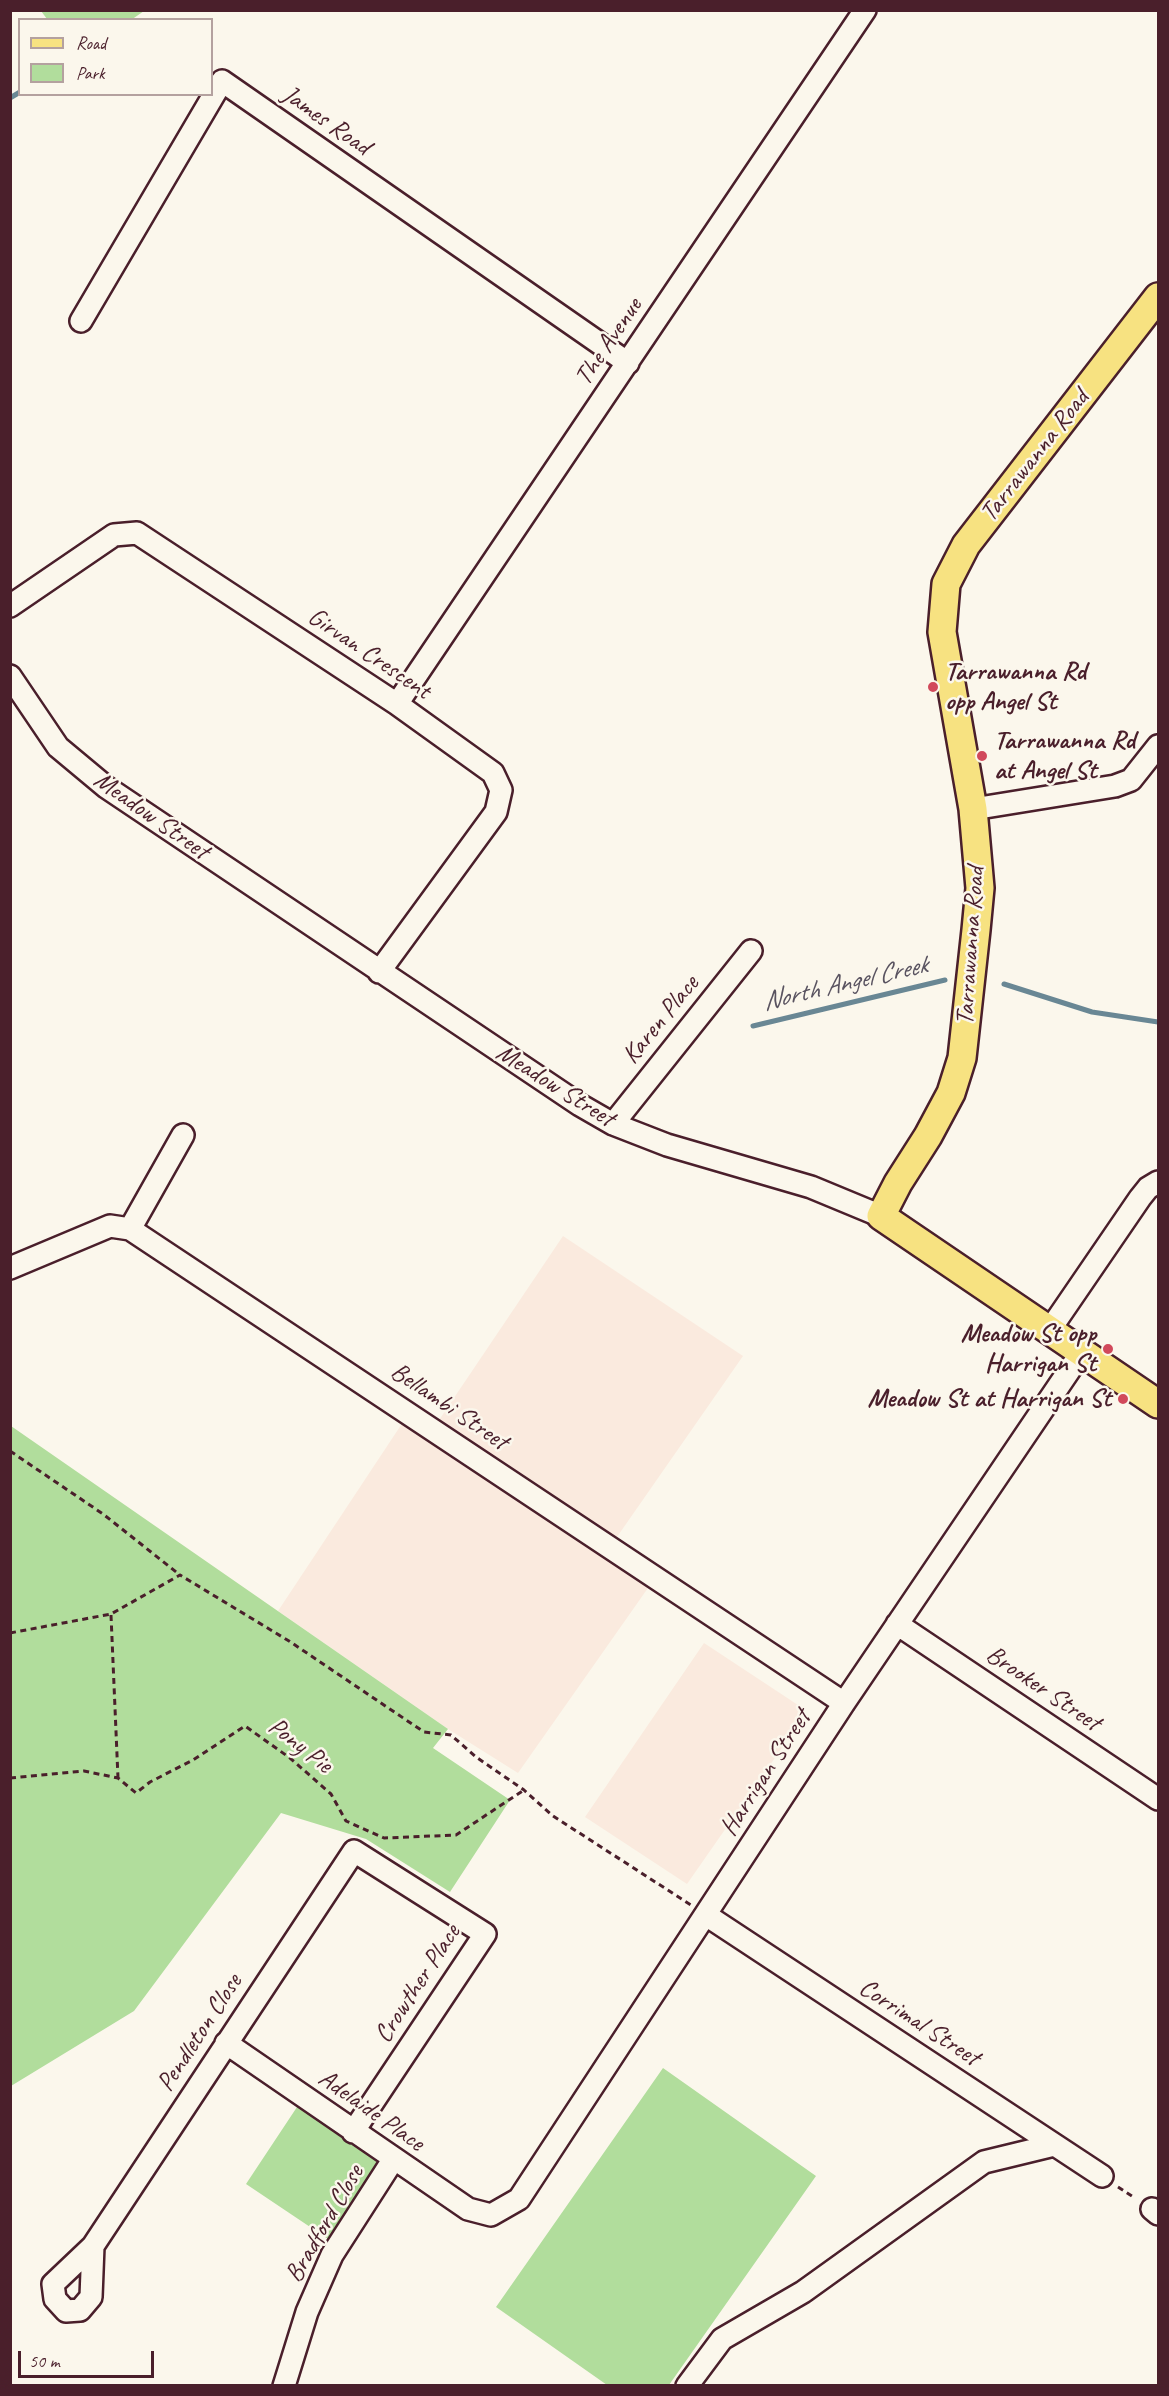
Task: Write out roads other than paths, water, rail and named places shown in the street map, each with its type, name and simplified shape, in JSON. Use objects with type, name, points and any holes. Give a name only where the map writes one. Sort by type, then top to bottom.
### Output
[{"type":"main road","name":"Tarrawanna Road","points":[[881,1216],[951,1094],[962,1058],[980,888],[973,809],[942,632],[946,584],[966,545],[1158,297]]},
{"type":"main road","name":"Meadow Street","points":[[881,1216],[1158,1404]]},
{"type":"street","name":"The Avenue","points":[[397,704],[865,10]]},
{"type":"street","name":"James Road","points":[[81,321],[222,81],[628,363]]},
{"type":"street","name":"Girvan Crescent","points":[[10,606],[114,535],[137,533],[397,704],[493,773],[501,790],[496,812],[379,972]]},
{"type":"street","name":"Meadow Street","points":[[10,676],[58,747],[106,787],[543,1081],[613,1124],[667,1145],[811,1187],[881,1216]]},
{"type":"street","points":[[973,809],[1115,786],[1131,780],[1158,746]]},
{"type":"street","name":"Karen Place","points":[[613,1124],[751,951]]},
{"type":"street","points":[[10,1268],[110,1226],[130,1229],[183,1135]]},
{"type":"street","points":[[1049,1331],[1140,1198],[1148,1188],[1158,1182]]},
{"type":"street","name":"Bellambi Street","points":[[130,1229],[844,1703]]},
{"type":"street","name":"Harrigan Street","points":[[491,2215],[519,2199],[897,1623],[1081,1353]]},
{"type":"street","name":"Brooker Street","points":[[897,1623],[1158,1799]]},
{"type":"street","name":"Pendleton Close","points":[[93,2246],[354,1851]]},
{"type":"street","name":"Crowther Place","points":[[353,2132],[485,1934],[354,1851]]},
{"type":"street","name":"Corrimal Street","points":[[706,1915],[1102,2176]]},
{"type":"street","name":"Adelaide Place","points":[[226,2043],[393,2160],[468,2209],[491,2215]]},
{"type":"street","points":[[687,2385],[722,2339],[803,2292],[984,2162],[1054,2145]]},
{"type":"street","name":"Bradford Close","points":[[284,2385],[307,2312],[332,2255],[393,2160]]},
{"type":"waterway","points":[[10,98],[18,93]]},
{"type":"waterway","name":"North Angel Creek","points":[[753,1026],[945,980]]},
{"type":"waterway","name":"North Angel Creek","points":[[1004,984],[1092,1012],[1158,1022]]},
{"type":"place","name":"Tarrawanna Rd opp Angel St","points":[[933,687]]},
{"type":"place","name":"Tarrawanna Rd at Angel St","points":[[982,756]]},
{"type":"place","name":"Meadow St opp Harrigan St","points":[[1108,1349]]},
{"type":"place","name":"Meadow St at Harrigan St","points":[[1123,1399]]}]
